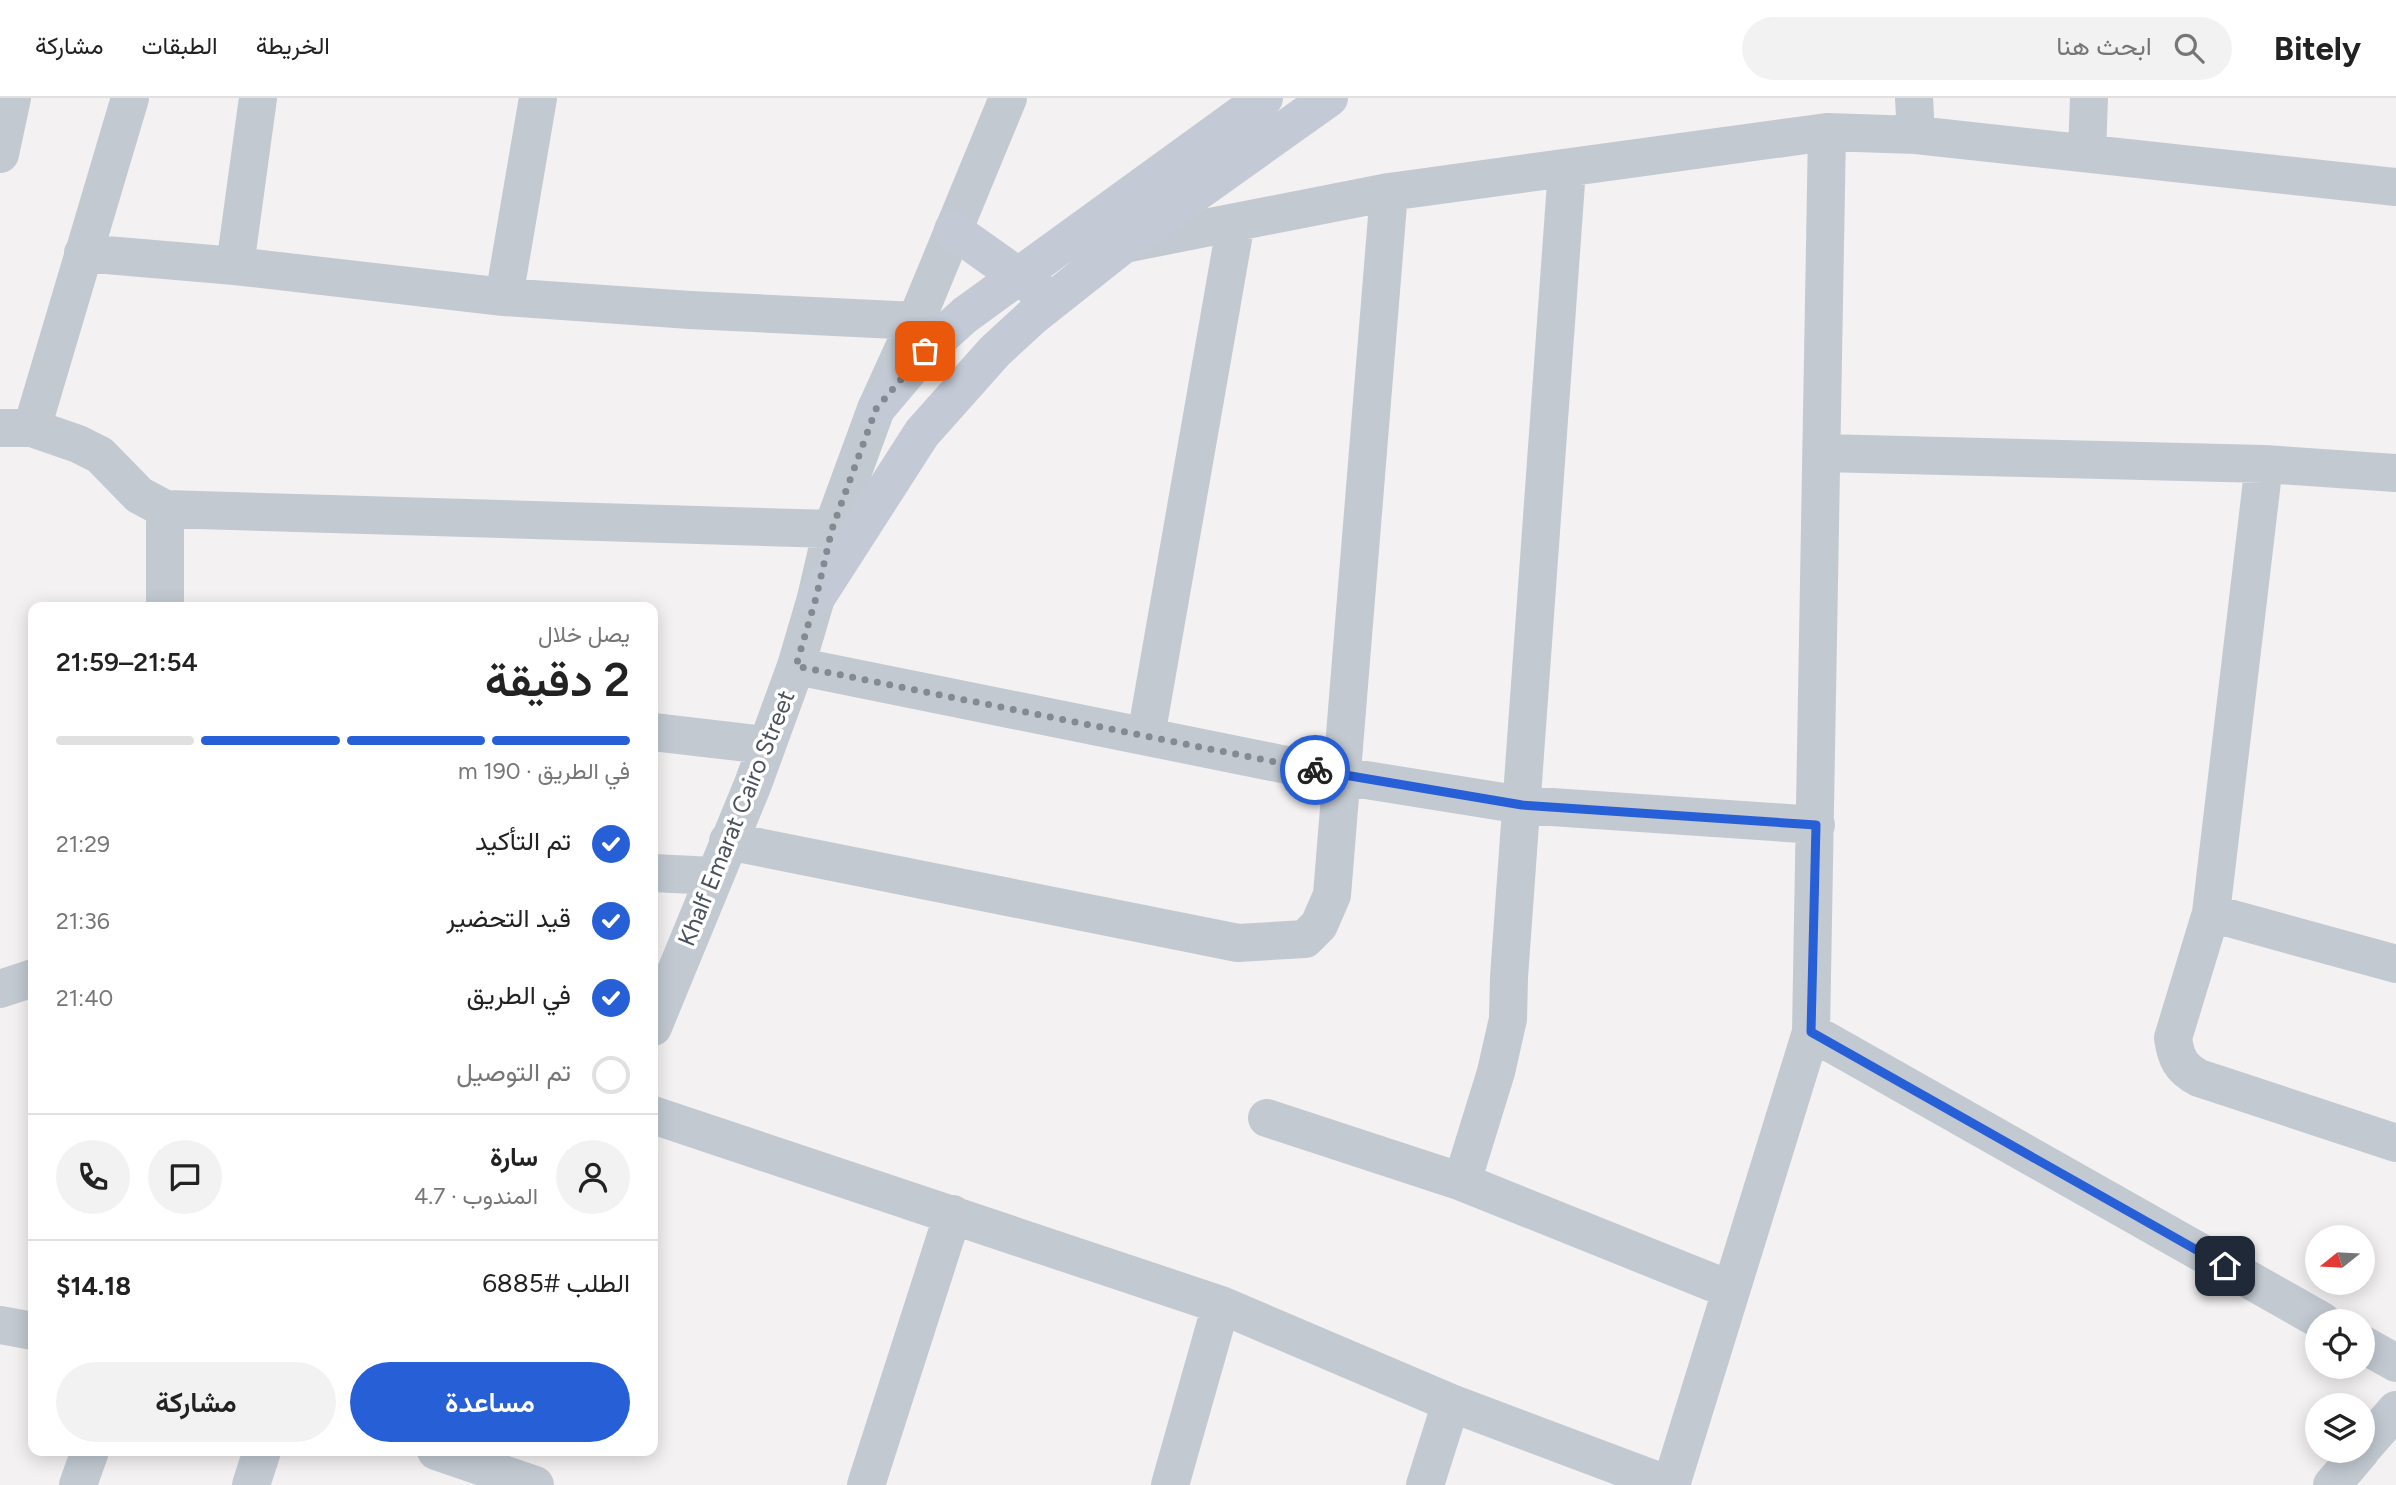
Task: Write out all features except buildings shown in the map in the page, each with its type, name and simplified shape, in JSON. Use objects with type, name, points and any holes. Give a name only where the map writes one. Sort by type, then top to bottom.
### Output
[{"type":"street","points":[[0,154],[12,98]]},
{"type":"street","points":[[130,98],[83,253],[16,428],[78,444],[100,455],[139,495],[165,509],[832,529]]},
{"type":"street","points":[[235,266],[258,98]]},
{"type":"street","points":[[504,297],[538,98]]},
{"type":"street","name":"Khalf Emarat Cairo Street","points":[[658,1015],[753,784],[796,666],[832,529],[876,409],[916,321],[1008,98]]},
{"type":"street","points":[[876,409],[899,379],[944,332],[1264,98]]},
{"type":"street","points":[[816,598],[922,433],[995,351],[1052,300],[1124,244],[1329,98]]},
{"type":"street","points":[[2087,153],[2089,98]]},
{"type":"street","points":[[1124,244],[1389,192],[1827,132],[1915,116],[2087,153],[2396,187]]},
{"type":"street","points":[[658,1117],[1221,1305],[1451,1403],[1670,1485],[1811,1032],[1827,132]]},
{"type":"street","points":[[1462,1182],[1496,1072],[1508,1018],[1508,977],[1567,169]]},
{"type":"street","points":[[728,841],[1238,943],[1305,939],[1319,925],[1332,895],[1389,192]]},
{"type":"street","points":[[1146,736],[1236,222]]},
{"type":"street","points":[[953,230],[1052,300]]},
{"type":"street","points":[[83,253],[235,266],[504,297],[690,310],[916,321]]},
{"type":"street","points":[[1823,453],[2264,464],[2396,473]]},
{"type":"street","points":[[2264,464],[2211,913],[2173,1038],[2176,1055],[2184,1070],[2199,1078],[2396,1143]]},
{"type":"street","points":[[165,509],[165,602]]},
{"type":"street","points":[[796,666],[1341,776],[1522,805],[1816,825]]},
{"type":"street","points":[[658,733],[766,744]]},
{"type":"street","points":[[658,873],[714,876]]},
{"type":"street","points":[[2211,913],[2396,964]]},
{"type":"street","points":[[0,989],[28,980]]},
{"type":"street","points":[[1811,1032],[2305,1311]]},
{"type":"street","points":[[1268,1118],[1462,1182],[1731,1290]]},
{"type":"street","points":[[866,1485],[953,1214]]},
{"type":"street","points":[[1170,1485],[1221,1305]]},
{"type":"street","points":[[0,1325],[28,1330]]},
{"type":"street","points":[[2375,1351],[2396,1363]]},
{"type":"street","points":[[1425,1485],[1451,1403]]},
{"type":"street","points":[[2375,1435],[2396,1410]]},
{"type":"street","points":[[78,1485],[88,1456]]},
{"type":"street","points":[[251,1485],[260,1456]]},
{"type":"street","points":[[448,1456],[474,1467],[535,1485]]},
{"type":"street","points":[[2332,1485],[2351,1463]]},
{"type":"way so far","points":[[925,351],[876,409],[832,529],[796,666],[1315,770]]},
{"type":"route","points":[[1315,770],[1522,805],[1816,825],[1811,1032],[2225,1266]]}]
